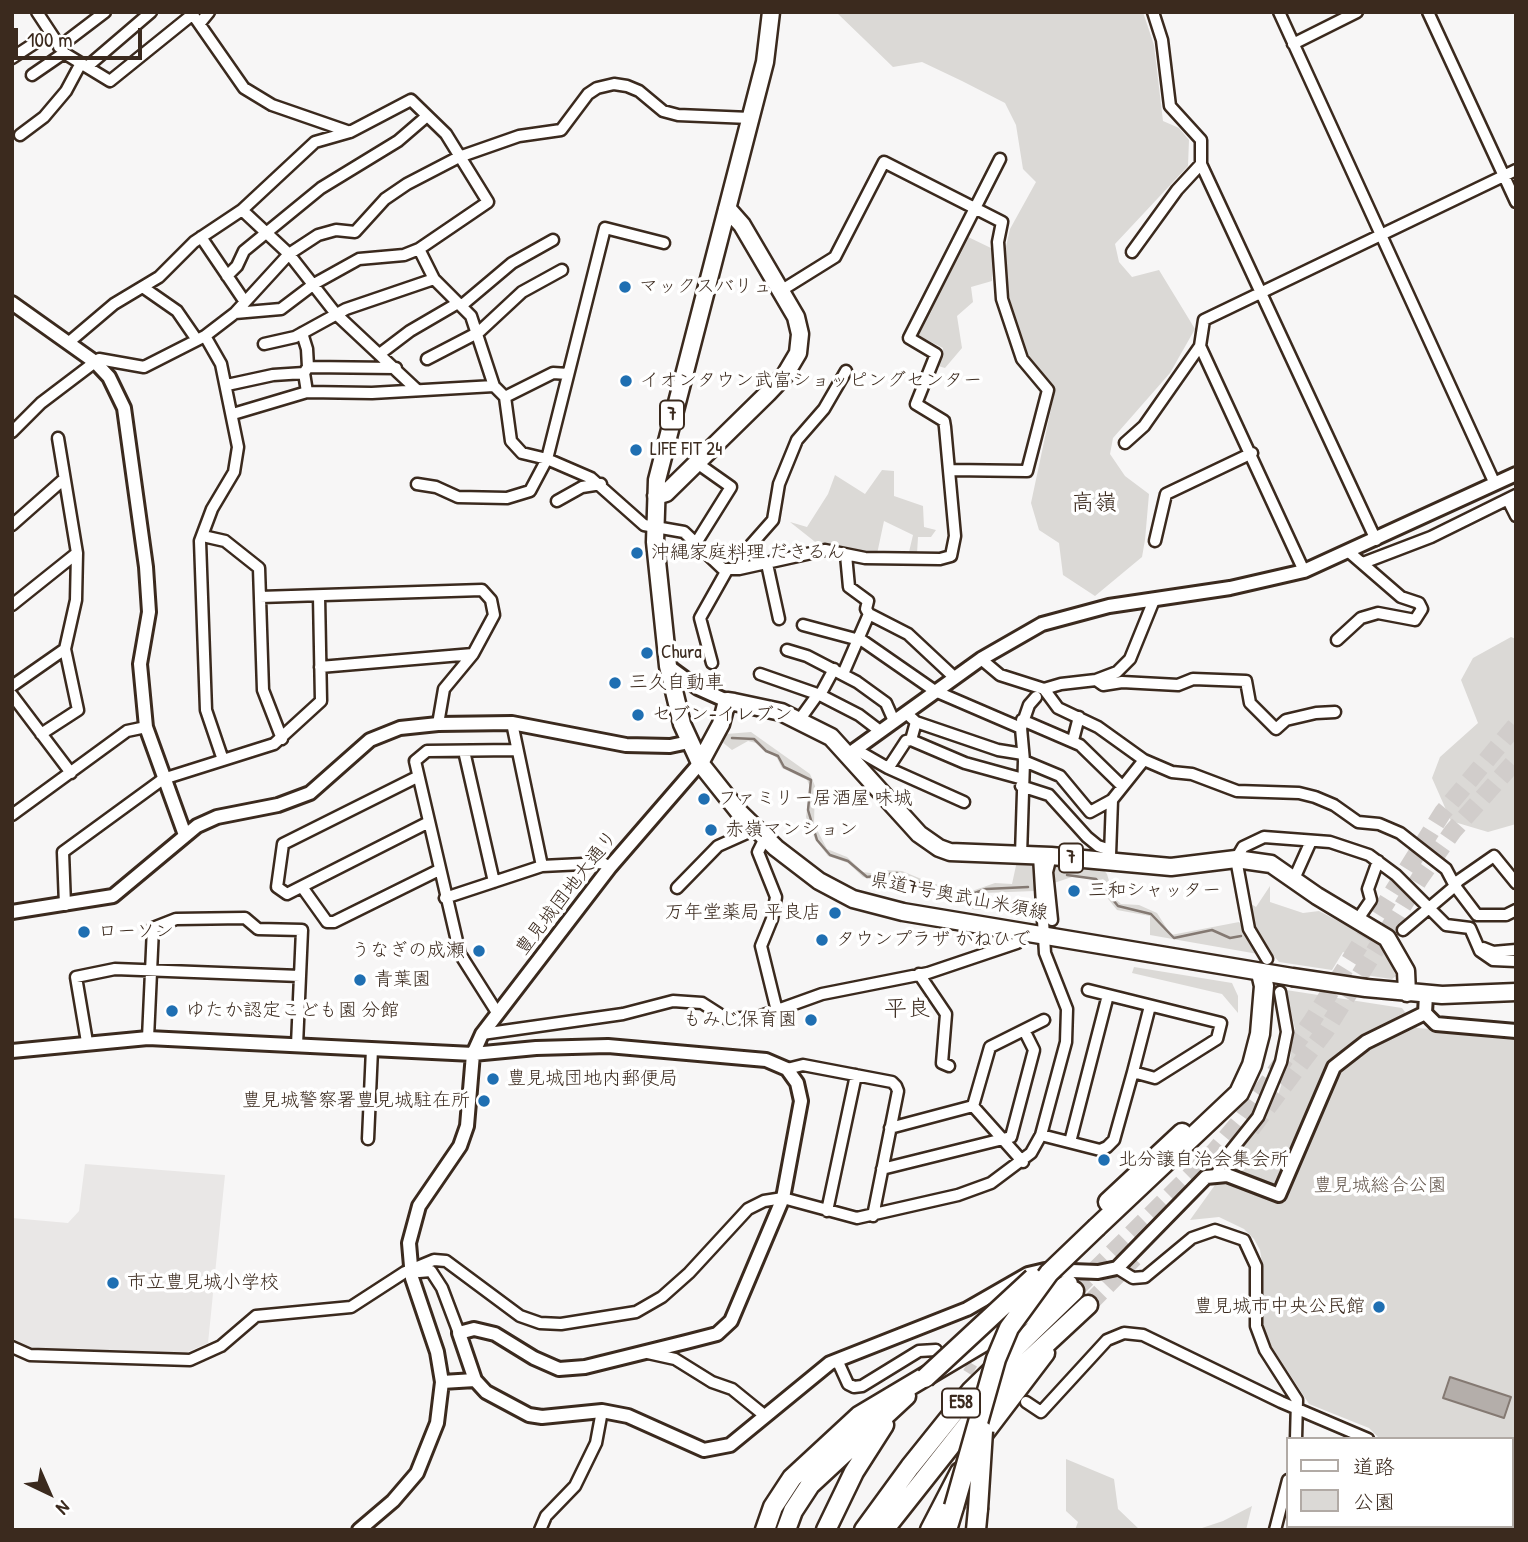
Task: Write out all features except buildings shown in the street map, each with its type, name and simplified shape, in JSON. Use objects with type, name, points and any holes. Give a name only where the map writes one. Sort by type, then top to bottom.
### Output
[{"type":"highway","points":[[947,1530],[1003,1341],[1018,1311],[1150,1160],[1229,1093],[1247,1058],[1254,985],[1264,966]]},
{"type":"highway","points":[[786,1530],[793,1511],[810,1485],[1093,1224]]},
{"type":"highway","name":"E58","points":[[765,1530],[773,1507],[792,1478],[859,1416],[1071,1287],[962,1402],[864,1530]]},
{"type":"highway","name":"E58","points":[[884,1530],[990,1396],[1014,1370],[1087,1305]]},
{"type":"highway","points":[[930,1530],[976,1443],[1062,1330]]},
{"type":"highway","points":[[826,1530],[867,1450],[901,1403],[925,1378]]},
{"type":"highway","points":[[976,1530],[988,1390]]},
{"type":"main road","name":"県道7号奥武山米須線","points":[[771,12],[765,62],[667,435],[656,496],[654,527],[668,666],[678,712],[700,763],[761,834],[806,872],[853,899],[903,912],[1048,928],[1264,966],[1292,977],[1400,993],[1426,995],[1516,992]]},
{"type":"main road","points":[[656,496],[666,493],[768,393],[793,363],[800,343],[799,324],[782,290],[737,217],[727,208]]},
{"type":"main road","points":[[700,763],[721,724],[727,701]]},
{"type":"main road","name":"7","points":[[727,701],[781,712],[800,719],[831,737],[852,752],[919,834],[939,848],[963,854],[1110,855],[1184,867],[1236,859],[1270,864],[1317,897],[1358,919],[1392,943],[1406,971],[1400,993]]},
{"type":"street","points":[[32,75],[105,12]]},
{"type":"street","points":[[20,135],[44,117],[85,65],[151,12]]},
{"type":"street","points":[[200,23],[209,12]]},
{"type":"street","points":[[1153,12],[1162,40],[1170,106],[1201,140],[1201,164],[1376,540]]},
{"type":"street","points":[[1279,12],[1383,234],[1495,484]]},
{"type":"street","points":[[1293,44],[1357,12]]},
{"type":"street","points":[[1427,12],[1516,202]]},
{"type":"street","points":[[41,14],[62,50],[106,79],[115,79],[192,13],[244,88],[272,105],[350,132]]},
{"type":"street","points":[[12,58],[50,33]]},
{"type":"street","points":[[12,432],[41,403],[99,359],[144,367],[201,338],[235,313],[289,254],[318,235],[336,230],[355,232],[385,199],[459,157],[519,136],[561,130],[588,94],[605,85],[627,86],[639,91],[663,111],[678,115],[750,118]]},
{"type":"street","points":[[68,343],[114,304],[144,288],[201,237],[242,210],[315,142],[350,132],[411,100],[446,134],[488,202],[419,249],[404,255],[359,260],[314,284],[281,309],[235,313]]},
{"type":"street","points":[[227,276],[237,266],[244,251],[321,188],[398,141],[427,116]]},
{"type":"street","points":[[419,249],[434,279],[471,316],[479,332],[494,386],[505,397],[510,441],[523,453],[547,459],[601,484],[636,519],[648,527],[684,532],[713,562],[727,570],[767,564],[825,550],[846,555],[912,561],[948,558],[954,537],[944,421],[916,404],[936,354],[909,338],[1000,159]]},
{"type":"street","points":[[782,290],[835,257],[884,162],[1002,222],[998,242],[1002,299],[1022,359],[1048,390],[1027,471],[950,470]]},
{"type":"street","points":[[1132,253],[1177,190],[1201,164]]},
{"type":"street","points":[[1125,443],[1144,426],[1200,346],[1204,320],[1516,170]]},
{"type":"street","points":[[242,210],[289,254],[336,314],[416,388]]},
{"type":"street","points":[[417,484],[436,487],[458,497],[507,498],[530,491],[547,459],[605,229],[664,243]]},
{"type":"street","points":[[201,237],[246,302]]},
{"type":"street","points":[[380,353],[459,304],[512,263],[553,240]]},
{"type":"street","points":[[427,359],[479,332],[522,292],[562,270]]},
{"type":"street","points":[[264,344],[302,333],[336,314],[434,279]]},
{"type":"street","points":[[144,288],[177,312],[221,363],[233,414],[237,447],[234,472],[212,509],[203,536],[201,594],[206,710],[223,760]]},
{"type":"street","points":[[12,303],[95,362],[118,392],[124,408],[149,611],[140,664],[146,727],[185,835]]},
{"type":"street","points":[[302,333],[307,392]]},
{"type":"street","points":[[1200,346],[1252,453],[1304,571]]},
{"type":"street","points":[[227,385],[306,370],[396,369]]},
{"type":"street","points":[[739,569],[750,547],[773,520],[779,484],[797,440],[824,409],[846,371]]},
{"type":"street","points":[[505,397],[552,373],[568,374]]},
{"type":"street","points":[[233,414],[307,392],[372,393],[416,388],[494,386]]},
{"type":"street","points":[[41,734],[78,710],[65,649],[76,600],[77,553],[58,438]]},
{"type":"street","points":[[1155,541],[1166,494],[1252,453]]},
{"type":"street","points":[[696,543],[731,487],[697,463]]},
{"type":"street","points":[[852,752],[981,659],[1025,632],[1060,617],[1242,586],[1304,571],[1516,474]]},
{"type":"street","points":[[12,525],[64,479]]},
{"type":"street","points":[[556,502],[582,487],[601,484]]},
{"type":"street","points":[[1363,563],[1431,537],[1512,498],[1516,516]]},
{"type":"street","points":[[203,536],[225,541],[259,568],[262,690],[282,739]]},
{"type":"street","points":[[1337,639],[1361,618],[1378,613],[1415,620],[1420,616],[1422,608],[1419,603],[1401,597],[1349,552]]},
{"type":"street","points":[[12,605],[77,553]]},
{"type":"street","points":[[846,555],[849,587],[869,601],[866,610],[869,614],[908,634],[954,677]]},
{"type":"street","points":[[767,564],[779,619]]},
{"type":"street","points":[[712,663],[700,618],[727,570]]},
{"type":"street","points":[[260,597],[482,590],[491,600],[494,615],[473,654],[444,689],[438,724]]},
{"type":"street","points":[[65,905],[62,852],[163,779],[282,739],[321,701],[318,596]]},
{"type":"street","points":[[1021,855],[1024,757],[1022,724],[1029,705],[1040,693],[1072,682],[1096,680],[1117,672],[1130,659],[1154,600]]},
{"type":"street","points":[[800,719],[839,672],[869,614]]},
{"type":"street","points":[[803,625],[857,639],[883,652],[936,691],[1022,724],[1073,740],[1121,785]]},
{"type":"street","points":[[12,686],[65,649]]},
{"type":"street","points":[[787,650],[807,656],[839,672],[886,703],[894,721]]},
{"type":"street","points":[[320,667],[473,654]]},
{"type":"street","points":[[981,659],[1000,675],[1040,693],[1058,708],[1079,718],[1144,760],[1172,772],[1192,775],[1237,791],[1299,793],[1315,797],[1334,805],[1358,822],[1379,824],[1400,833],[1446,869],[1477,915],[1496,916],[1516,910]]},
{"type":"street","points":[[668,666],[698,688],[727,701]]},
{"type":"street","points":[[760,674],[819,694],[859,715],[880,731]]},
{"type":"street","points":[[1096,680],[1103,685],[1122,682],[1178,685],[1194,679],[1246,681],[1250,703],[1276,729],[1286,720],[1335,712]]},
{"type":"street","points":[[12,695],[71,773]]},
{"type":"street","points":[[906,712],[916,722],[1024,757],[1060,776],[1090,812],[1112,800]]},
{"type":"street","points":[[1073,740],[1079,718]]},
{"type":"street","points":[[911,740],[916,722]]},
{"type":"street","points":[[512,723],[542,866]]},
{"type":"street","points":[[12,912],[113,896],[185,835],[217,817],[278,805],[310,793],[370,740],[384,732],[438,724],[512,723],[626,745],[670,746],[689,742]]},
{"type":"street","points":[[12,815],[127,731],[146,727]]},
{"type":"street","points":[[889,767],[906,741],[911,740],[1022,783],[1049,795],[1087,837],[1110,855]]},
{"type":"street","points":[[498,1014],[460,954],[415,761],[427,751],[516,750]]},
{"type":"street","points":[[464,751],[494,882]]},
{"type":"street","points":[[852,752],[964,802]]},
{"type":"street","points":[[1110,855],[1112,800],[1121,785],[1144,760]]},
{"type":"street","name":"豊見城団地大通り","points":[[415,1270],[409,1243],[419,1206],[460,1146],[467,1126],[473,1054],[482,1034],[651,815],[700,763]]},
{"type":"street","points":[[417,776],[282,844],[277,887],[287,894],[429,822]]},
{"type":"street","points":[[677,888],[718,846],[761,834],[758,852],[776,897],[772,919],[761,946],[777,1011]]},
{"type":"street","points":[[1264,966],[1250,929],[1236,859],[1243,846],[1264,837],[1331,842],[1357,849],[1378,861],[1430,906],[1446,925],[1470,928]]},
{"type":"street","points":[[1294,880],[1311,841]]},
{"type":"street","points":[[1045,856],[1045,919],[1048,928]]},
{"type":"street","points":[[12,1347],[30,1355],[176,1362],[190,1360],[221,1346],[256,1316],[341,1310],[361,1303],[415,1270],[421,1263],[446,1261],[520,1315],[540,1323],[561,1324],[636,1312],[662,1297],[689,1273],[748,1209],[764,1201],[783,1198],[857,1218],[958,1195],[991,1183],[1023,1162],[1041,1135],[1069,1022],[1064,998],[1048,966],[1045,856]]},
{"type":"street","points":[[1403,930],[1494,856],[1516,883]]},
{"type":"street","points":[[1358,919],[1371,900],[1368,889],[1378,861]]},
{"type":"street","points":[[445,898],[542,866],[603,863],[610,867]]},
{"type":"street","points":[[302,887],[327,922],[334,922],[439,870]]},
{"type":"street","points":[[1477,915],[1470,928],[1476,945],[1493,960],[1516,961]]},
{"type":"street","points":[[148,1038],[153,928],[176,919],[245,918],[258,929],[302,930],[297,1045]]},
{"type":"street","points":[[482,1034],[623,1014],[673,1001],[702,1003],[727,1019],[746,1019],[822,994],[919,974],[1017,943]]},
{"type":"street","points":[[1476,945],[1493,952],[1516,950]]},
{"type":"street","points":[[87,1042],[76,977],[115,969],[300,976]]},
{"type":"street","points":[[919,974],[946,1014],[942,1063],[948,1066]]},
{"type":"street","points":[[1088,990],[1221,1023],[1217,1039],[1155,1078],[1133,1072]]},
{"type":"street","points":[[415,1270],[431,1271],[442,1288],[475,1380],[486,1392],[529,1415],[542,1418],[602,1411],[628,1416],[704,1450],[730,1445],[764,1415],[781,1405],[823,1367],[901,1332],[967,1308],[1028,1274],[1045,1270],[1098,1272],[1117,1268],[1196,1184],[1217,1174],[1222,1162],[1258,1116],[1281,1062],[1287,1032],[1280,992]]},
{"type":"street","points":[[1070,1142],[1108,995]]},
{"type":"street","points":[[1426,995],[1425,1013],[1436,1024],[1516,1031]]},
{"type":"street","points":[[1041,1135],[1100,1150],[1114,1140],[1150,1006]]},
{"type":"street","points":[[1217,1174],[1279,1195],[1334,1067],[1366,1042],[1425,1013]]},
{"type":"street","points":[[973,1106],[990,1047],[1044,1020]]},
{"type":"street","points":[[882,1169],[1011,1137],[1034,1049],[1024,1030]]},
{"type":"street","points":[[12,1051],[148,1038],[473,1054],[536,1048],[634,1047],[766,1060],[787,1069],[797,1083],[801,1101],[783,1198],[732,1321],[717,1334],[585,1367],[559,1369],[534,1358],[495,1334],[474,1329],[460,1333]]},
{"type":"street","points":[[368,1139],[372,1049]]},
{"type":"street","points":[[787,1069],[803,1065],[856,1074],[896,1086],[873,1216]]},
{"type":"street","points":[[827,1211],[856,1074]]},
{"type":"street","points":[[973,1106],[1023,1162]]},
{"type":"street","points":[[890,1128],[973,1106]]},
{"type":"street","points":[[1117,1268],[1133,1278],[1146,1277],[1192,1238],[1215,1230],[1244,1240],[1256,1266],[1256,1326],[1265,1350],[1297,1400],[1299,1410],[1296,1437]]},
{"type":"street","points":[[359,1530],[393,1501],[417,1472],[432,1441],[442,1382],[437,1352],[415,1270]]},
{"type":"street","points":[[1026,1402],[1041,1412],[1107,1340],[1124,1333],[1143,1335],[1299,1410],[1363,1437]]},
{"type":"street","points":[[838,1362],[848,1384],[854,1387],[862,1386],[919,1351],[936,1350]]},
{"type":"street","points":[[644,1352],[675,1359],[712,1382],[732,1389],[764,1415]]},
{"type":"street","points":[[442,1382],[475,1380]]},
{"type":"street","points":[[540,1530],[546,1516],[575,1486],[596,1443],[602,1411]]},
{"type":"street","points":[[1275,1530],[1286,1488]]},
{"type":"shaded area","name":"市立豊見城小学校","points":[[85,1164],[225,1175],[208,1343],[176,1357],[32,1351],[12,1342],[12,1218],[68,1223],[79,1211]]},
{"type":"shaded area","points":[[1450,1377],[1511,1397],[1504,1418],[1443,1398]]},
{"type":"green space","points":[[836,12],[1143,12],[1154,45],[1163,121],[1179,128],[1189,140],[1188,166],[1115,244],[1119,262],[1132,277],[1159,270],[1195,329],[1170,373],[1113,438],[1110,454],[1125,476],[1149,494],[1145,540],[1142,557],[1095,596],[1063,575],[1059,543],[1039,530],[1031,503],[1055,390],[1022,350],[1008,292],[1005,251],[1010,229],[1036,182],[1023,169],[1016,125],[1005,103],[922,62],[893,67]]},
{"type":"green space","points":[[964,235],[993,249],[992,281],[971,287],[973,302],[957,316],[962,348],[945,368],[938,366],[943,348],[913,333]]},
{"type":"green space","points":[[882,470],[894,471],[894,496],[923,506],[924,527],[936,530],[931,537],[918,537],[917,554],[909,552],[913,535],[884,521],[877,554],[819,545],[790,522],[807,527],[828,494],[835,475],[865,494]]},
{"type":"green space","points":[[1511,637],[1516,639],[1516,824],[1488,832],[1451,821],[1432,778],[1440,757],[1478,723],[1461,680],[1473,658]]},
{"type":"green space","points":[[751,732],[810,774],[815,786],[814,824],[827,849],[847,857],[863,872],[877,874],[884,870],[902,871],[931,883],[969,892],[995,883],[1012,884],[1017,861],[1033,862],[1035,891],[982,893],[981,910],[970,909],[970,899],[937,893],[899,876],[874,880],[863,877],[848,863],[828,856],[815,839],[806,817],[810,787],[807,780],[782,768],[777,758],[756,743],[748,741],[732,750],[721,741],[726,734]]},
{"type":"green space","points":[[1055,863],[1101,867],[1107,874],[1114,898],[1121,904],[1139,905],[1157,913],[1171,935],[1239,922],[1258,954],[1150,935],[1150,916],[1117,910],[1093,880],[1075,876],[1051,884],[1051,868]]},
{"type":"green space","points":[[1270,886],[1270,902],[1303,913],[1319,911],[1375,940],[1383,946],[1396,976],[1392,979],[1364,975],[1369,964],[1343,952],[1332,970],[1279,962],[1256,935],[1248,902],[1256,907]]},
{"type":"green space","points":[[1134,967],[1232,983],[1238,996],[1238,1013],[1222,994],[1132,973]]},
{"type":"green space","name":"豊見城総合公園","points":[[1286,990],[1402,1008],[1417,1028],[1516,1035],[1516,1530],[1468,1528],[1514,1528],[1514,1437],[1378,1437],[1369,1428],[1309,1404],[1268,1341],[1262,1320],[1263,1269],[1260,1250],[1254,1239],[1244,1229],[1219,1217],[1190,1220],[1277,1098],[1290,1059],[1295,1029]]},
{"type":"green space","points":[[1066,1459],[1114,1479],[1118,1509],[1140,1530],[1075,1530],[1078,1522],[1066,1511]]},
{"type":"green space","points":[[1252,1506],[1246,1530],[1196,1530],[1223,1521]]},
{"type":"waterway","points":[[732,738],[754,739],[766,751],[778,756],[784,767],[811,780],[808,810],[817,840],[830,855],[848,861],[867,877],[897,873],[934,890],[966,896],[986,889],[1028,887]]},
{"type":"waterway","points":[[1067,875],[1096,879],[1118,906],[1151,914],[1174,938],[1212,930],[1230,938],[1241,936]]},
{"type":"tunnel","points":[[1074,1291],[1214,1152],[1242,1119],[1312,1021],[1443,812],[1516,725]]},
{"type":"tunnel","points":[[1251,1129],[1326,1030],[1420,878],[1453,831],[1516,760]]},
{"type":"tunnel","points":[[1088,1305],[1134,1258]]},
{"type":"tunnel","points":[[953,1358],[988,1379]]},
{"type":"place","name":"マックスバリュ","points":[[625,287]]},
{"type":"place","name":"イオンタウン武富ショッピングセンター","points":[[626,381]]},
{"type":"place","name":"LIFE FIT 24","points":[[636,450]]},
{"type":"place","name":"沖縄家庭料理 だきるん","points":[[637,553]]},
{"type":"place","name":"Chura","points":[[647,653]]},
{"type":"place","name":"三久自動車","points":[[615,683]]},
{"type":"place","name":"セブン-イレブン","points":[[638,715]]},
{"type":"place","name":"ファミリー居酒屋 味城","points":[[704,799]]},
{"type":"place","name":"赤嶺マンション","points":[[711,830]]},
{"type":"place","name":"三和シャッター","points":[[1074,891]]},
{"type":"place","name":"万年堂薬局 平良店","points":[[835,913]]},
{"type":"place","name":"ローソン","points":[[84,932]]},
{"type":"place","name":"タウンプラザ かねひで","points":[[822,940]]},
{"type":"place","name":"うなぎの成瀬","points":[[479,951]]},
{"type":"place","name":"青葉園","points":[[360,980]]},
{"type":"place","name":"ゆたか認定こども園 分館","points":[[172,1011]]},
{"type":"place","name":"もみじ保育園","points":[[811,1020]]},
{"type":"place","name":"豊見城団地内郵便局","points":[[493,1079]]},
{"type":"place","name":"豊見城警察署豊見城駐在所","points":[[484,1101]]},
{"type":"place","name":"北分譲自治会集会所","points":[[1104,1160]]},
{"type":"place","name":"市立豊見城小学校","points":[[113,1283]]},
{"type":"place","name":"豊見城市中央公民館","points":[[1379,1307]]},
{"type":"district","name":"高嶺","points":[[1094,504]]},
{"type":"district","name":"平良","points":[[907,1010]]}]
